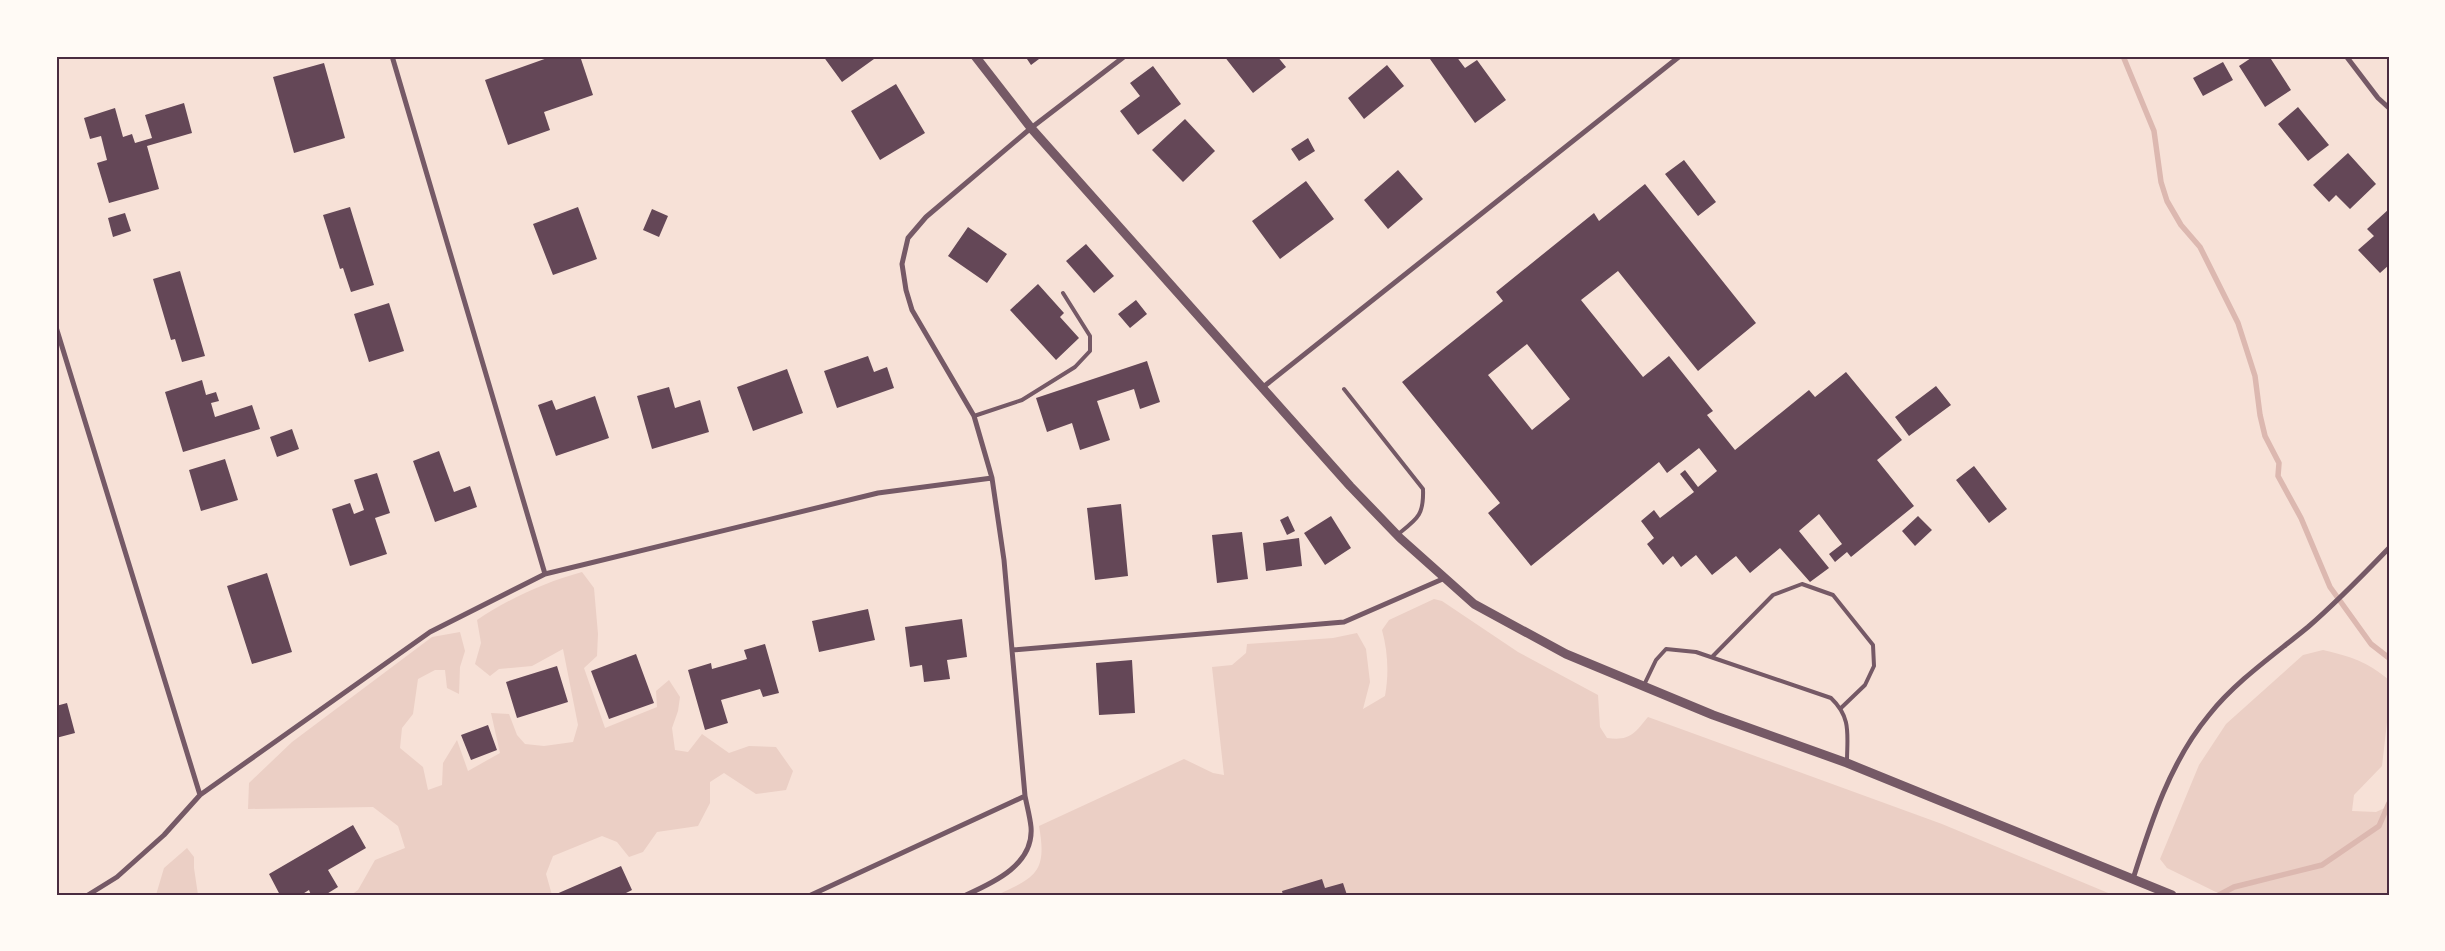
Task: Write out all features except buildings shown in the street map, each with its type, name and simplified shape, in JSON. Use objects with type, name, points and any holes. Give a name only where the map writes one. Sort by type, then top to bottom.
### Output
[{"type":"street","points":[[392,56],[545,574]]},
{"type":"street","points":[[975,56],[1031,128],[1350,486],[1397,535],[1474,604],[1566,654],[1643,687],[1847,763],[2172,895]]},
{"type":"street","points":[[966,895],[1002,877],[1018,863],[1028,848],[1031,828],[1025,796],[1013,650],[992,478],[974,416],[912,310],[906,290],[902,264],[908,238],[926,217],[1031,128],[1125,56]]},
{"type":"street","points":[[1262,388],[1680,56]]},
{"type":"street","points":[[2346,56],[2378,98],[2389,108]]},
{"type":"street","points":[[56,327],[200,795]]},
{"type":"street","points":[[88,895],[117,877],[164,835],[200,795],[430,632],[545,574],[878,493],[992,478]]},
{"type":"street","points":[[2133,879],[2162,795],[2182,757],[2208,715],[2242,681],[2344,595],[2389,548]]},
{"type":"street","points":[[1013,650],[1344,622],[1446,578]]},
{"type":"street","points":[[812,895],[1025,796]]},
{"type":"lane","points":[[974,416],[1022,400],[1076,367],[1090,351],[1090,336],[1063,294]]},
{"type":"lane","points":[[1344,389],[1423,489],[1424,506],[1419,516],[1397,535]]},
{"type":"lane","points":[[1712,657],[1773,595],[1802,584],[1833,595],[1873,645],[1874,666],[1865,685],[1841,708]]},
{"type":"lane","points":[[1643,687],[1656,660],[1666,648],[1696,652],[1831,698],[1841,708],[1847,719],[1847,763]]},
{"type":"shaded area","points":[[582,572],[594,588],[598,634],[597,656],[584,668],[605,728],[657,707],[656,691],[669,680],[680,697],[678,711],[672,728],[675,750],[688,752],[702,734],[729,753],[749,746],[776,747],[793,771],[786,790],[756,794],[724,773],[710,782],[710,803],[698,826],[657,832],[643,852],[629,857],[617,842],[602,836],[553,856],[546,874],[552,895],[351,895],[358,890],[375,860],[405,848],[398,826],[373,807],[248,809],[249,783],[292,742],[432,637],[460,632],[465,651],[460,667],[459,694],[447,688],[445,670],[435,670],[418,679],[413,714],[402,728],[400,748],[423,767],[428,790],[442,785],[443,763],[457,740],[468,771],[500,753],[491,713],[509,714],[517,735],[525,744],[544,746],[573,742],[578,725],[563,649],[532,666],[499,669],[490,676],[475,664],[481,643],[477,620],[527,592]]},
{"type":"shaded area","points":[[1434,599],[1442,601],[1518,652],[1598,695],[1600,727],[1607,738],[1615,739],[1631,735],[1648,717],[1942,824],[2113,895],[997,895],[1022,883],[1036,871],[1040,863],[1041,853],[1039,826],[1184,759],[1213,773],[1224,775],[1212,667],[1232,665],[1246,653],[1247,644],[1333,638],[1357,633],[1366,649],[1370,682],[1363,709],[1385,696],[1387,663],[1386,646],[1382,630],[1389,620]]},
{"type":"shaded area","points":[[2323,650],[2358,660],[2389,680],[2389,705],[2382,766],[2354,795],[2352,811],[2376,812],[2389,806],[2389,895],[2222,895],[2167,868],[2160,859],[2199,765],[2226,724],[2303,655]]},
{"type":"shaded area","points":[[187,848],[194,857],[198,895],[156,895],[164,868]]},
{"type":"waterway","points":[[2123,56],[2154,131],[2161,182],[2167,201],[2181,225],[2200,247],[2238,323],[2255,376],[2265,436],[2279,463],[2278,476],[2301,518],[2330,587],[2371,644],[2389,658]]},
{"type":"waterway","points":[[2219,895],[2234,887],[2322,865],[2379,826],[2389,803]]}]
